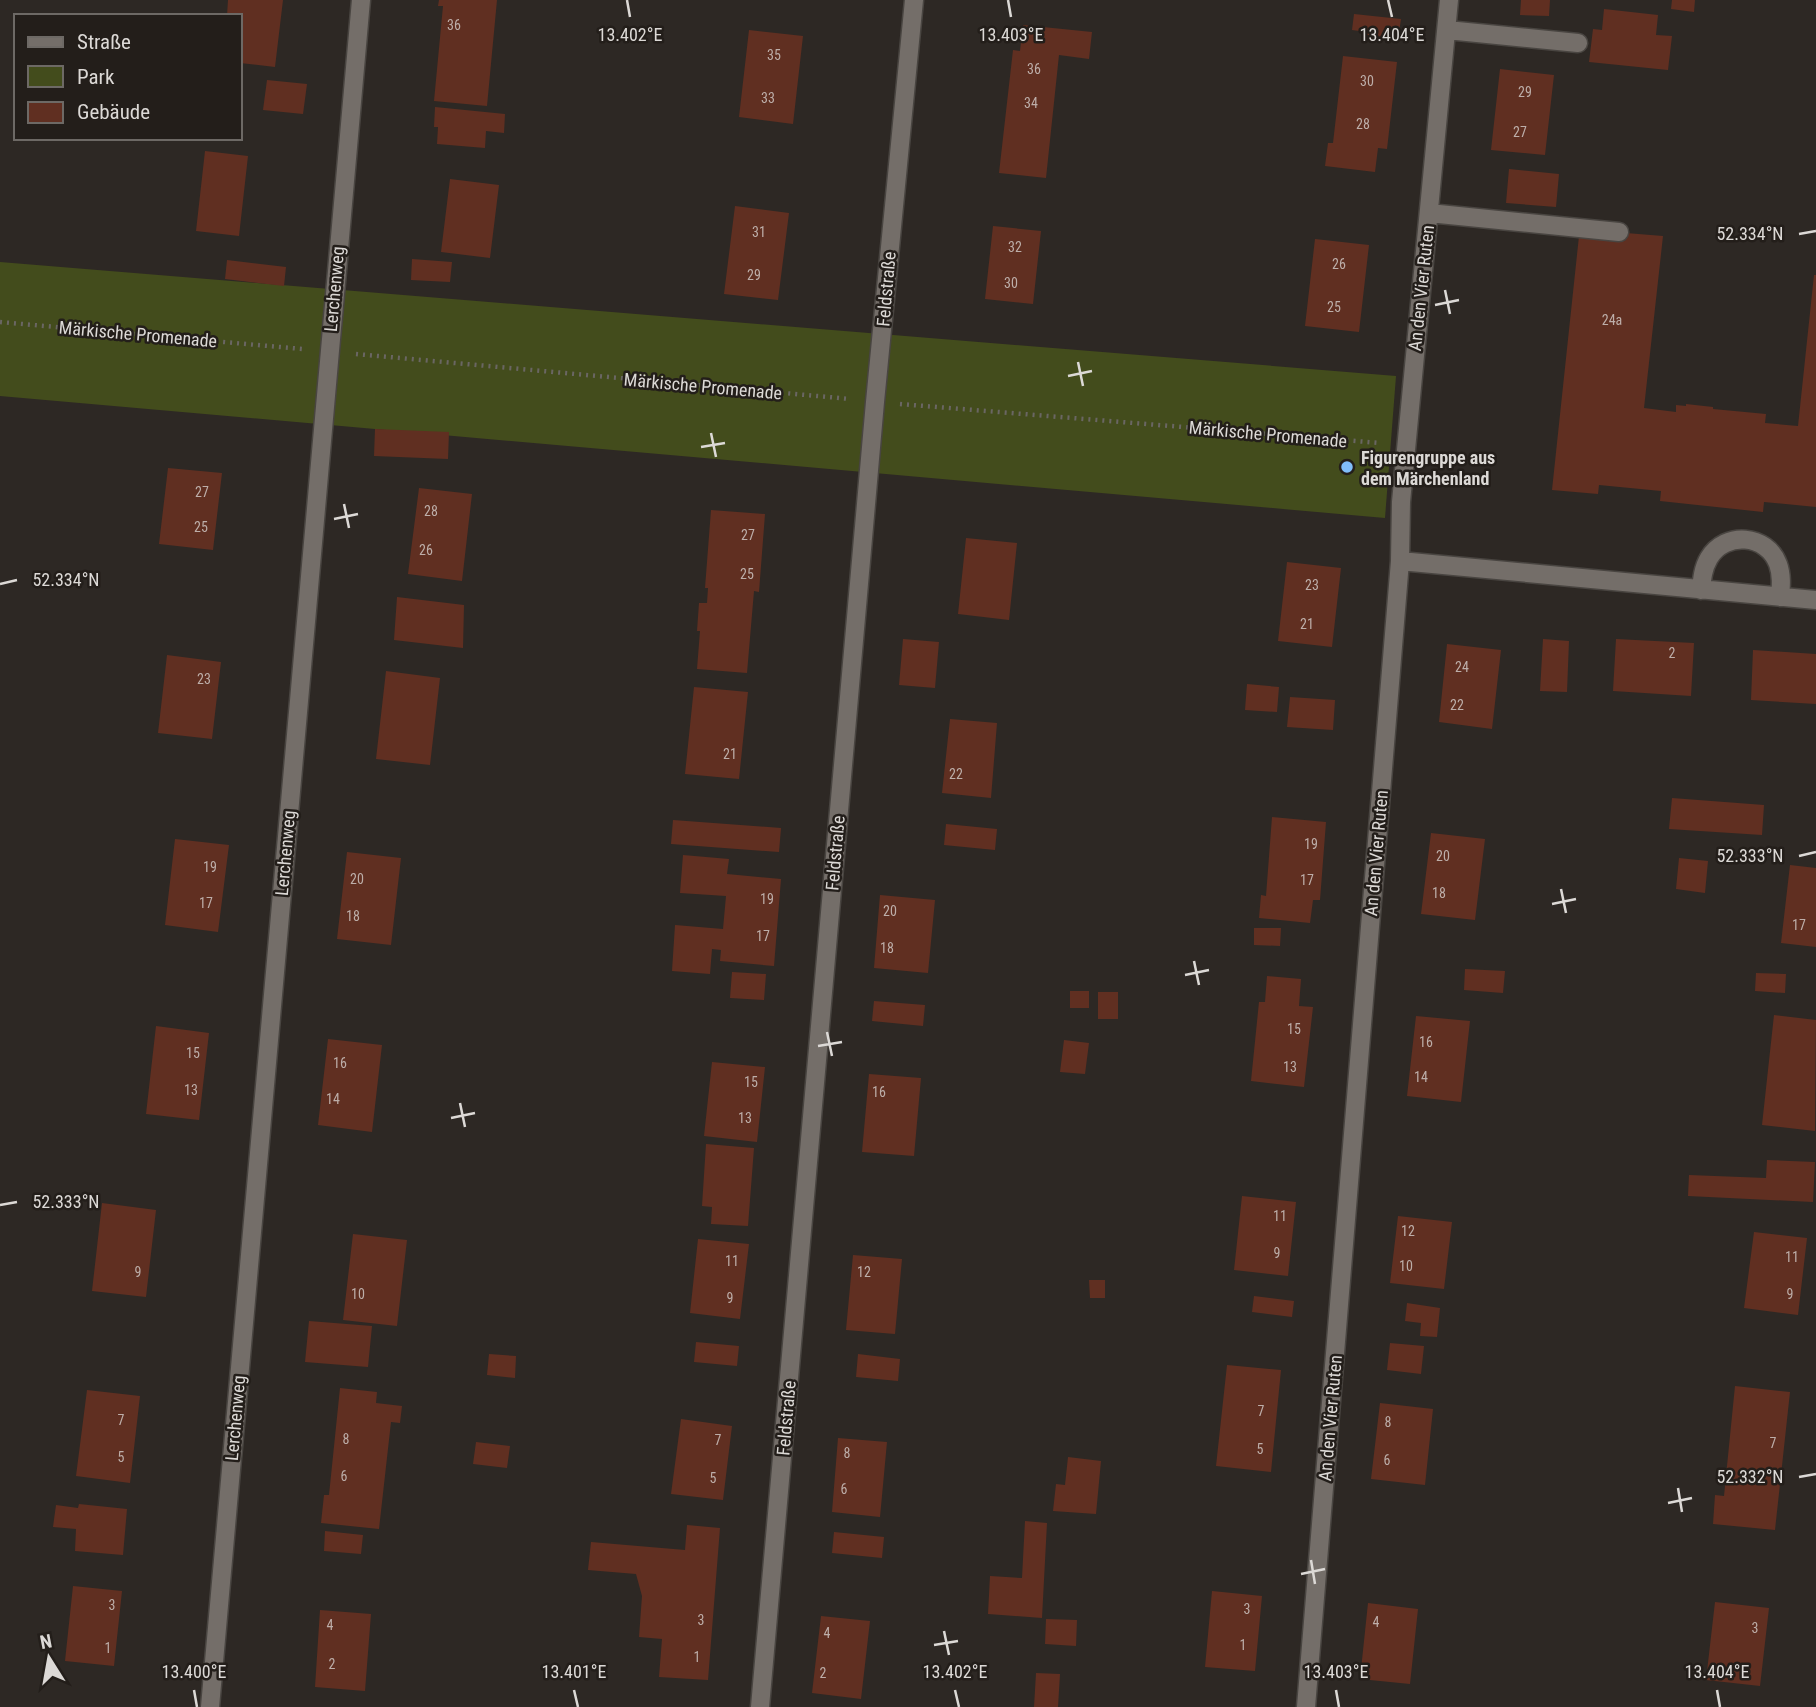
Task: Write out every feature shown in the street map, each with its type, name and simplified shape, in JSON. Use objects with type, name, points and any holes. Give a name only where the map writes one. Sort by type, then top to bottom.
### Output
[{"type":"street","name":"Lerchenweg","points":[[210,1707],[361,0]]},
{"type":"street","name":"Feldstraße","points":[[760,1707],[875,402],[914,0]]},
{"type":"street","name":"An den Vier Ruten","points":[[1306,1707],[1401,561],[1401,502],[1450,0]]},
{"type":"street","points":[[1447,30],[1578,43]]},
{"type":"street","points":[[1429,213],[1619,232]]},
{"type":"street","points":[[1701,590],[1705,565],[1710,556],[1726,543],[1745,539],[1765,546],[1778,562],[1781,572],[1780,597]]},
{"type":"street","points":[[1401,561],[1816,600]]},
{"type":"path","name":"Märkische Promenade","points":[[0,322],[875,402],[1406,445]]},
{"type":"green space","points":[[0,262],[1396,376],[1385,518],[0,396]]},
{"type":"building","points":[[228,0],[283,0],[275,67],[242,63],[242,14],[227,14]]},
{"type":"building","points":[[439,0],[497,0],[487,106],[434,101],[443,6],[438,6]]},
{"type":"building","points":[[1521,0],[1550,0],[1549,16],[1520,15]]},
{"type":"building","points":[[1672,0],[1695,0],[1694,12],[1671,9]]},
{"type":"building","points":[[1604,9],[1658,15],[1656,35],[1672,36],[1668,70],[1589,62],[1593,29],[1602,30]]},
{"type":"building","points":[[1354,14],[1401,19],[1398,39],[1352,30]]},
{"type":"building","points":[[1023,25],[1092,32],[1089,59],[1059,55],[1046,178],[999,173],[1013,50],[1020,51]]},
{"type":"building","points":[[749,30],[803,36],[793,124],[739,117]]},
{"type":"building","points":[[1343,56],[1397,62],[1387,149],[1378,148],[1375,172],[1325,166],[1328,143],[1333,143]]},
{"type":"building","points":[[1500,69],[1554,75],[1545,155],[1491,150]]},
{"type":"building","points":[[267,80],[307,84],[303,114],[263,110]]},
{"type":"building","points":[[435,107],[505,114],[504,133],[486,131],[485,148],[437,144]]},
{"type":"building","points":[[205,151],[248,156],[239,236],[196,231]]},
{"type":"building","points":[[1509,169],[1559,174],[1556,207],[1506,203]]},
{"type":"building","points":[[450,179],[499,185],[490,258],[441,252]]},
{"type":"building","points":[[735,206],[789,213],[778,300],[724,294]]},
{"type":"building","points":[[993,226],[1041,231],[1033,304],[985,299]]},
{"type":"building","points":[[1626,233],[1663,236],[1644,408],[1676,412],[1676,405],[1713,407],[1766,414],[1765,423],[1798,426],[1816,275],[1816,507],[1764,502],[1763,512],[1660,501],[1661,491],[1599,485],[1598,494],[1552,490],[1579,236],[1625,241]]},
{"type":"building","points":[[1315,239],[1369,245],[1359,332],[1305,326]]},
{"type":"building","points":[[412,259],[452,262],[450,282],[411,280]]},
{"type":"building","points":[[227,260],[286,267],[284,286],[225,279]]},
{"type":"building","points":[[375,429],[449,432],[448,459],[374,456]]},
{"type":"building","points":[[168,468],[222,473],[213,550],[159,544]]},
{"type":"building","points":[[419,488],[472,494],[462,581],[408,574]]},
{"type":"building","points":[[711,510],[765,514],[759,592],[754,591],[747,673],[697,669],[699,603],[707,603],[708,588],[705,588]]},
{"type":"building","points":[[966,538],[1017,543],[1009,620],[958,614]]},
{"type":"building","points":[[1287,562],[1341,568],[1332,647],[1278,641]]},
{"type":"building","points":[[397,597],[464,605],[463,648],[394,640]]},
{"type":"building","points":[[903,639],[939,642],[935,688],[899,685]]},
{"type":"building","points":[[1543,639],[1569,641],[1567,692],[1540,691]]},
{"type":"building","points":[[1616,639],[1694,643],[1691,696],[1613,691]]},
{"type":"building","points":[[1447,644],[1501,650],[1492,729],[1439,722]]},
{"type":"building","points":[[1753,650],[1816,654],[1816,704],[1751,700]]},
{"type":"building","points":[[167,655],[221,662],[212,739],[158,733]]},
{"type":"building","points":[[386,671],[440,678],[430,765],[376,759]]},
{"type":"building","points":[[1247,684],[1279,687],[1277,712],[1245,710]]},
{"type":"building","points":[[694,687],[748,692],[739,779],[685,774]]},
{"type":"building","points":[[1290,697],[1335,700],[1333,730],[1287,727]]},
{"type":"building","points":[[950,719],[997,723],[991,798],[942,793]]},
{"type":"building","points":[[1672,798],[1764,805],[1762,835],[1669,829]]},
{"type":"building","points":[[1272,817],[1326,822],[1320,900],[1313,900],[1310,923],[1259,918],[1261,895],[1266,896]]},
{"type":"building","points":[[673,820],[781,828],[779,852],[671,844]]},
{"type":"building","points":[[946,824],[997,829],[995,850],[944,845]]},
{"type":"building","points":[[1431,833],[1485,839],[1475,920],[1421,914]]},
{"type":"building","points":[[175,839],[229,845],[218,932],[165,925]]},
{"type":"building","points":[[347,852],[401,858],[391,945],[337,939]]},
{"type":"building","points":[[683,855],[729,859],[727,874],[781,879],[774,966],[720,961],[721,950],[712,949],[710,974],[672,971],[675,925],[723,929],[726,896],[680,893]]},
{"type":"building","points":[[1679,858],[1708,861],[1705,893],[1676,889]]},
{"type":"building","points":[[1790,865],[1816,868],[1816,947],[1781,943]]},
{"type":"building","points":[[880,895],[935,900],[928,973],[874,968]]},
{"type":"building","points":[[1254,928],[1281,928],[1280,946],[1254,945]]},
{"type":"building","points":[[1465,969],[1505,971],[1503,993],[1464,990]]},
{"type":"building","points":[[732,972],[766,974],[764,1000],[730,998]]},
{"type":"building","points":[[1756,973],[1786,974],[1785,993],[1755,991]]},
{"type":"building","points":[[1267,976],[1301,979],[1299,1006],[1313,1007],[1304,1087],[1251,1081],[1259,1002],[1265,1002]]},
{"type":"building","points":[[1070,991],[1089,991],[1089,1008],[1070,1008]]},
{"type":"building","points":[[1098,992],[1118,992],[1118,1019],[1098,1019]]},
{"type":"building","points":[[874,1001],[925,1005],[923,1026],[872,1021]]},
{"type":"building","points":[[1774,1015],[1816,1020],[1815,1131],[1762,1125]]},
{"type":"building","points":[[1416,1016],[1470,1021],[1461,1102],[1407,1096]]},
{"type":"building","points":[[156,1026],[209,1033],[199,1120],[146,1114]]},
{"type":"building","points":[[328,1039],[382,1045],[372,1132],[318,1125]]},
{"type":"building","points":[[1064,1040],[1089,1043],[1085,1074],[1060,1072]]},
{"type":"building","points":[[712,1062],[765,1067],[757,1142],[704,1136]]},
{"type":"building","points":[[869,1074],[921,1078],[914,1156],[862,1152]]},
{"type":"building","points":[[706,1144],[754,1148],[748,1226],[711,1224],[712,1207],[702,1206]]},
{"type":"building","points":[[1767,1160],[1815,1162],[1813,1202],[1688,1196],[1689,1175],[1766,1178]]},
{"type":"building","points":[[1242,1196],[1296,1202],[1288,1276],[1234,1270]]},
{"type":"building","points":[[102,1203],[156,1210],[146,1297],[92,1291]]},
{"type":"building","points":[[1398,1216],[1452,1222],[1444,1289],[1390,1283]]},
{"type":"building","points":[[1754,1232],[1807,1238],[1798,1315],[1744,1308]]},
{"type":"building","points":[[353,1234],[407,1240],[397,1326],[343,1320]]},
{"type":"building","points":[[698,1239],[749,1244],[740,1319],[690,1313]]},
{"type":"building","points":[[853,1255],[902,1259],[895,1334],[846,1330]]},
{"type":"building","points":[[1089,1280],[1105,1280],[1105,1298],[1090,1298]]},
{"type":"building","points":[[1254,1296],[1294,1301],[1292,1317],[1252,1312]]},
{"type":"building","points":[[1407,1303],[1440,1308],[1437,1337],[1420,1336],[1421,1323],[1405,1321]]},
{"type":"building","points":[[309,1321],[372,1326],[368,1367],[305,1362]]},
{"type":"building","points":[[696,1342],[739,1346],[737,1366],[694,1362]]},
{"type":"building","points":[[1390,1343],[1424,1346],[1421,1374],[1387,1370]]},
{"type":"building","points":[[489,1354],[516,1356],[515,1378],[487,1375]]},
{"type":"building","points":[[858,1354],[900,1359],[898,1381],[856,1377]]},
{"type":"building","points":[[1227,1365],[1281,1370],[1271,1472],[1216,1466]]},
{"type":"building","points":[[1735,1386],[1790,1392],[1775,1530],[1713,1524],[1715,1495],[1724,1496]]},
{"type":"building","points":[[340,1388],[377,1392],[376,1403],[402,1406],[400,1423],[391,1422],[379,1529],[321,1523],[324,1495],[329,1495]]},
{"type":"building","points":[[87,1390],[140,1396],[130,1483],[76,1476]]},
{"type":"building","points":[[1380,1403],[1433,1409],[1425,1485],[1371,1479]]},
{"type":"building","points":[[681,1419],[732,1426],[723,1500],[671,1494]]},
{"type":"building","points":[[838,1438],[887,1442],[880,1517],[832,1512]]},
{"type":"building","points":[[476,1442],[510,1446],[507,1468],[473,1464]]},
{"type":"building","points":[[1068,1457],[1101,1461],[1096,1514],[1053,1511],[1056,1484],[1065,1485]]},
{"type":"building","points":[[79,1504],[127,1509],[123,1555],[75,1551],[76,1529],[53,1527],[56,1505],[78,1508]]},
{"type":"building","points":[[1025,1521],[1047,1523],[1042,1618],[988,1614],[990,1576],[1022,1578]]},
{"type":"building","points":[[687,1525],[720,1528],[708,1680],[659,1677],[662,1639],[639,1637],[642,1596],[636,1574],[588,1570],[591,1542],[685,1550]]},
{"type":"building","points":[[325,1531],[363,1535],[361,1554],[324,1551]]},
{"type":"building","points":[[834,1532],[884,1537],[882,1558],[832,1553]]},
{"type":"building","points":[[73,1586],[122,1591],[114,1666],[65,1661]]},
{"type":"building","points":[[1212,1591],[1262,1596],[1255,1671],[1205,1667]]},
{"type":"building","points":[[1715,1602],[1769,1608],[1760,1686],[1706,1680]]},
{"type":"building","points":[[1368,1603],[1418,1609],[1410,1684],[1360,1679]]},
{"type":"building","points":[[320,1610],[371,1614],[365,1691],[315,1687]]},
{"type":"building","points":[[821,1616],[870,1621],[861,1699],[812,1693]]},
{"type":"building","points":[[1046,1619],[1077,1620],[1076,1646],[1045,1644]]},
{"type":"building","points":[[1036,1673],[1060,1674],[1058,1707],[1034,1707]]},
{"type":"place","name":"Figurengruppe aus dem Märchenland","points":[[1347,467]]}]
